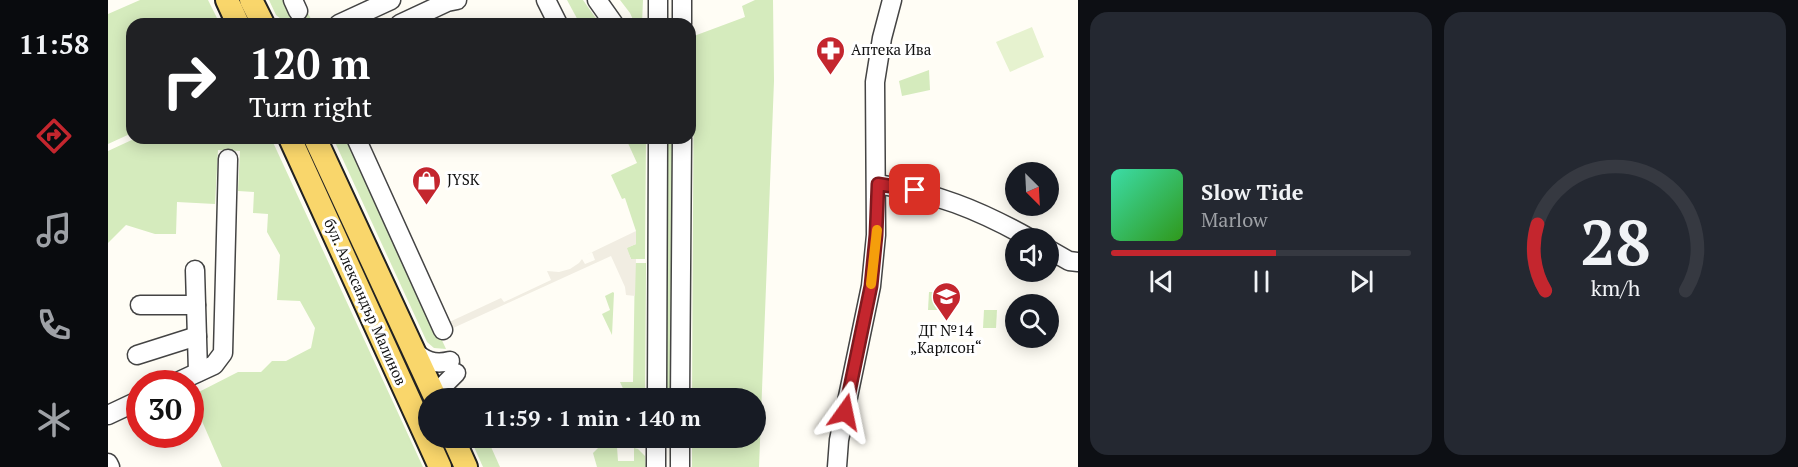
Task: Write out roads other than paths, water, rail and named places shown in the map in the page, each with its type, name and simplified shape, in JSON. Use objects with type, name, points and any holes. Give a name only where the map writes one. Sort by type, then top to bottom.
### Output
[{"type":"main road","points":[[227,0],[235,18]]},
{"type":"main road","points":[[251,0],[260,18]]},
{"type":"main road","name":"бул. Александър Малинов","points":[[293,144],[440,467]]},
{"type":"main road","name":"бул. Александър Малинов","points":[[318,144],[432,388]]},
{"type":"main road","points":[[457,448],[466,467]]},
{"type":"street","points":[[352,18],[391,0]]},
{"type":"street","points":[[413,18],[447,2],[457,0]]},
{"type":"street","points":[[546,0],[555,18]]},
{"type":"street","points":[[597,0],[610,18]]},
{"type":"street","points":[[658,0],[658,18]]},
{"type":"street","points":[[682,0],[682,18]]},
{"type":"street","points":[[837,467],[839,440],[871,286],[878,184],[875,82],[882,38],[892,0]]},
{"type":"street","points":[[359,144],[443,330]]},
{"type":"street","points":[[657,388],[658,144]]},
{"type":"street","points":[[680,388],[682,144]]},
{"type":"street","points":[[203,370],[214,365],[223,353],[228,159]]},
{"type":"street","points":[[878,184],[915,190],[961,204],[1009,228]]},
{"type":"street","points":[[1059,255],[1070,261],[1078,262]]},
{"type":"street","points":[[195,270],[198,370]]},
{"type":"street","points":[[140,305],[196,305]]},
{"type":"street","points":[[136,354],[197,336]]},
{"type":"street","points":[[412,349],[419,356],[433,363],[453,367],[442,388]]},
{"type":"street","points":[[108,415],[126,407]]},
{"type":"street","points":[[656,448],[656,467]]},
{"type":"street","points":[[680,448],[680,467]]},
{"type":"place","name":"Аптека Ива","points":[[830,76]]},
{"type":"place","name":"JYSK","points":[[426,206]]},
{"type":"place","name":"ДГ №14 „Карлсон“","points":[[946,322]]}]
